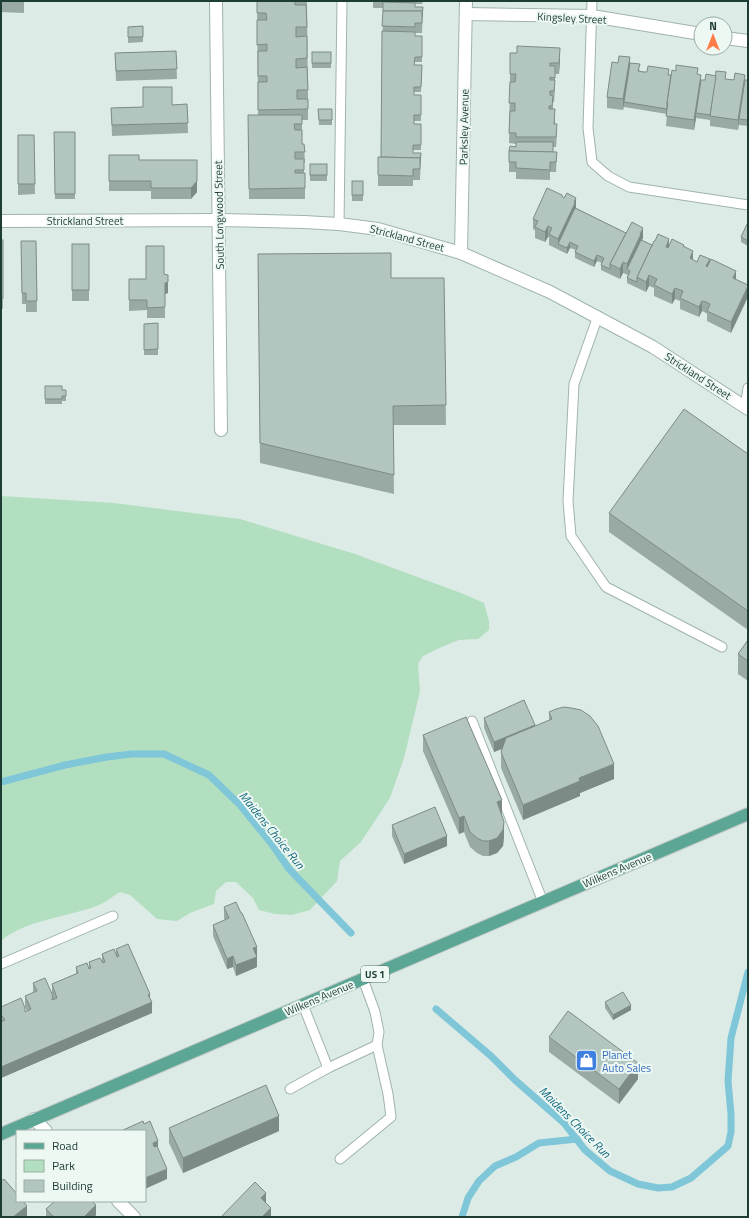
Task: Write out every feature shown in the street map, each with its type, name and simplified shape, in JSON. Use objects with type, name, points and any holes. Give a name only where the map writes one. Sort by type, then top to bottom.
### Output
[{"type":"main road","name":"Wilkens Avenue","points":[[1,1134],[748,814]]},
{"type":"street","name":"South Longwood Street","points":[[216,1],[221,430]]},
{"type":"street","name":"Parksley Avenue","points":[[461,253],[466,1]]},
{"type":"street","name":"Kingsley Street","points":[[466,14],[592,16],[693,33]]},
{"type":"street","points":[[733,39],[748,41]]},
{"type":"street","name":"Strickland Street","points":[[1,221],[219,220],[304,222],[339,224],[378,229],[461,253],[550,292],[598,316],[653,347],[746,408]]},
{"type":"street","points":[[34,1119],[45,1130]]},
{"type":"street","points":[[119,1202],[134,1217]]},
{"type":"lane","points":[[339,224],[342,1]]},
{"type":"lane","points":[[592,1],[588,128],[592,162],[608,176],[629,186],[748,205]]},
{"type":"lane","points":[[598,316],[574,384],[568,501],[571,536],[606,587],[722,647]]},
{"type":"lane","points":[[746,408],[748,388]]},
{"type":"lane","points":[[472,721],[543,902]]},
{"type":"lane","points":[[1,964],[113,916]]},
{"type":"lane","points":[[340,1159],[392,1118],[377,1045],[379,1032],[375,1012],[363,979]]},
{"type":"lane","points":[[303,1005],[328,1068]]},
{"type":"lane","points":[[290,1089],[328,1068],[377,1045]]},
{"type":"green space","points":[[1,496],[114,503],[240,519],[355,554],[484,603],[489,621],[489,630],[478,639],[459,640],[437,649],[423,656],[418,664],[420,691],[404,758],[390,798],[361,842],[340,861],[337,881],[310,910],[292,915],[275,914],[259,910],[253,898],[236,882],[226,882],[216,891],[214,904],[190,913],[177,921],[157,919],[130,895],[120,892],[99,905],[22,928],[1,941]]},
{"type":"building","points":[[257,1],[295,1],[295,5],[306,5],[307,27],[296,27],[296,37],[307,36],[307,58],[296,59],[296,68],[307,67],[308,90],[297,90],[297,99],[308,99],[308,109],[258,110],[258,82],[267,82],[267,76],[258,76],[258,51],[267,51],[267,44],[257,45],[257,20],[267,20],[266,13],[257,13]]},
{"type":"building","points":[[383,2],[415,3],[415,7],[423,7],[422,17],[422,11],[383,11]]},
{"type":"building","points":[[383,11],[422,11],[422,23],[415,23],[415,27],[382,26]]},
{"type":"building","points":[[143,26],[143,37],[128,37],[128,27]]},
{"type":"building","points":[[382,31],[415,32],[415,36],[422,36],[422,57],[415,57],[414,65],[422,65],[421,87],[414,87],[414,95],[421,95],[421,115],[414,115],[414,124],[421,124],[421,145],[413,145],[413,153],[421,153],[420,163],[420,158],[381,157]]},
{"type":"building","points":[[517,46],[560,48],[559,63],[550,63],[550,66],[555,66],[555,78],[550,77],[550,80],[555,80],[554,91],[550,91],[550,95],[553,96],[552,106],[549,106],[549,109],[555,109],[554,124],[557,124],[556,137],[516,137],[516,133],[509,133],[510,111],[515,111],[515,103],[509,103],[510,82],[515,82],[516,74],[510,74],[510,53],[517,53]]},
{"type":"building","points":[[176,51],[177,69],[116,71],[115,53]]},
{"type":"building","points":[[312,52],[331,52],[331,63],[312,63]]},
{"type":"building","points":[[619,56],[630,57],[623,99],[607,97],[612,62],[618,63]]},
{"type":"building","points":[[630,63],[640,64],[638,71],[643,72],[647,72],[648,66],[669,69],[668,75],[671,75],[667,109],[624,102]]},
{"type":"building","points":[[676,65],[698,68],[697,74],[701,75],[694,120],[666,116],[672,70],[676,71]]},
{"type":"building","points":[[716,71],[726,72],[725,79],[734,80],[735,73],[745,75],[738,120],[710,116]]},
{"type":"building","points":[[706,74],[716,76],[710,115],[696,113],[701,80],[705,80]]},
{"type":"building","points":[[745,80],[748,80],[748,120],[739,119]]},
{"type":"building","points":[[143,87],[172,87],[172,105],[187,104],[188,123],[112,125],[111,108],[143,107]]},
{"type":"building","points":[[318,109],[332,109],[332,120],[319,120]]},
{"type":"building","points":[[248,115],[302,115],[302,124],[294,124],[295,130],[302,130],[302,144],[304,144],[305,152],[295,152],[295,159],[304,159],[304,170],[295,170],[295,173],[305,173],[305,188],[249,189]]},
{"type":"building","points":[[54,132],[75,132],[75,194],[55,194]]},
{"type":"building","points":[[18,135],[34,135],[35,184],[18,184]]},
{"type":"building","points":[[516,142],[553,142],[553,152],[509,151],[510,146],[516,147]]},
{"type":"building","points":[[509,151],[557,152],[556,162],[550,162],[550,170],[516,168],[516,162],[509,162]]},
{"type":"building","points":[[109,155],[139,155],[139,160],[197,160],[197,181],[191,188],[151,188],[151,181],[109,181]]},
{"type":"building","points":[[378,157],[420,158],[420,169],[413,169],[413,176],[378,175]]},
{"type":"building","points":[[310,164],[327,164],[327,175],[310,175]]},
{"type":"building","points":[[352,181],[363,181],[363,195],[352,195]]},
{"type":"building","points":[[547,188],[562,195],[564,198],[567,193],[576,198],[558,239],[549,234],[552,228],[548,226],[545,232],[535,227],[538,221],[533,219]]},
{"type":"building","points":[[575,208],[626,233],[610,264],[610,269],[601,265],[604,258],[597,255],[594,261],[575,252],[578,246],[570,242],[567,248],[558,244]]},
{"type":"building","points":[[632,222],[643,228],[627,264],[623,262],[620,269],[610,264]]},
{"type":"building","points":[[748,222],[748,241],[741,237]]},
{"type":"building","points":[[658,234],[669,239],[666,247],[668,248],[672,239],[693,251],[690,258],[697,262],[700,255],[710,259],[706,266],[707,267],[711,259],[736,271],[733,278],[748,285],[731,322],[707,311],[710,304],[706,302],[702,301],[699,307],[680,298],[683,291],[675,288],[672,294],[654,285],[657,279],[649,275],[646,282],[637,277]]},
{"type":"building","points":[[1,240],[3,240],[3,298],[1,298]]},
{"type":"building","points":[[641,240],[652,245],[637,277],[637,282],[627,278],[630,271],[627,269]]},
{"type":"building","points":[[21,241],[36,241],[37,301],[26,301],[26,293],[22,293]]},
{"type":"building","points":[[72,244],[89,244],[89,290],[72,290]]},
{"type":"building","points":[[146,246],[164,246],[164,274],[168,275],[168,282],[165,283],[165,307],[147,308],[147,300],[129,300],[129,279],[146,279]]},
{"type":"building","points":[[391,253],[391,278],[444,278],[446,405],[393,406],[394,475],[260,443],[258,254]]},
{"type":"building","points":[[158,323],[158,349],[144,350],[144,324]]},
{"type":"building","points":[[45,386],[62,386],[62,390],[66,390],[66,396],[62,396],[62,399],[45,399]]},
{"type":"building","points":[[684,409],[748,454],[748,611],[609,513]]},
{"type":"building","points":[[748,640],[748,661],[738,654]]},
{"type":"building","points":[[524,700],[535,725],[494,742],[484,718]]},
{"type":"building","points":[[564,707],[581,710],[590,716],[598,726],[614,764],[579,778],[580,781],[523,805],[501,752],[506,738],[552,719],[549,712]]},
{"type":"building","points":[[466,717],[502,800],[497,802],[504,822],[503,830],[497,838],[489,841],[483,841],[477,838],[470,832],[464,816],[459,818],[423,735]]},
{"type":"building","points":[[435,807],[447,836],[404,854],[392,825]]},
{"type":"building","points":[[236,902],[257,947],[253,948],[257,957],[236,965],[233,956],[227,959],[213,925],[229,918],[224,907]]},
{"type":"building","points":[[128,944],[150,994],[148,995],[152,1002],[1,1067],[1,1022],[5,1020],[1,1015],[1,1007],[21,998],[25,1012],[31,1009],[25,996],[37,991],[33,983],[45,978],[53,996],[52,1000],[57,998],[52,984],[78,973],[76,967],[87,963],[89,969],[91,968],[89,962],[100,958],[103,963],[105,962],[102,954],[114,949],[117,957],[119,956],[116,949]]},
{"type":"building","points":[[623,992],[631,1005],[613,1015],[605,1002]]},
{"type":"building","points":[[568,1011],[638,1063],[619,1089],[549,1037]]},
{"type":"building","points":[[266,1085],[279,1116],[183,1158],[169,1128]]},
{"type":"building","points":[[143,1121],[144,1124],[150,1121],[158,1141],[153,1143],[154,1147],[157,1146],[167,1169],[146,1178],[146,1130],[123,1130]]},
{"type":"building","points":[[4,1179],[16,1193],[16,1202],[24,1202],[27,1206],[13,1217],[1,1217],[1,1181]]},
{"type":"building","points":[[255,1182],[266,1193],[261,1198],[271,1208],[262,1217],[221,1217]]},
{"type":"building","points":[[54,1202],[93,1202],[96,1205],[84,1217],[54,1217],[46,1209]]},
{"type":"waterway","name":"Maidens Choice Run","points":[[1,782],[65,765],[107,757],[132,754],[164,754],[209,775],[240,805],[271,843],[289,869],[351,933]]},
{"type":"waterway","name":"Maidens Choice Run","points":[[436,1009],[491,1056],[515,1080],[564,1123],[585,1150],[610,1171],[638,1184],[658,1188],[672,1187],[691,1178],[728,1146],[731,1132],[728,1081],[731,1038],[748,972]]},
{"type":"waterway","points":[[462,1217],[468,1198],[479,1181],[495,1166],[516,1157],[539,1143],[577,1139]]},
{"type":"place","name":"Planet Auto Sales","points":[[586,1061]]}]
